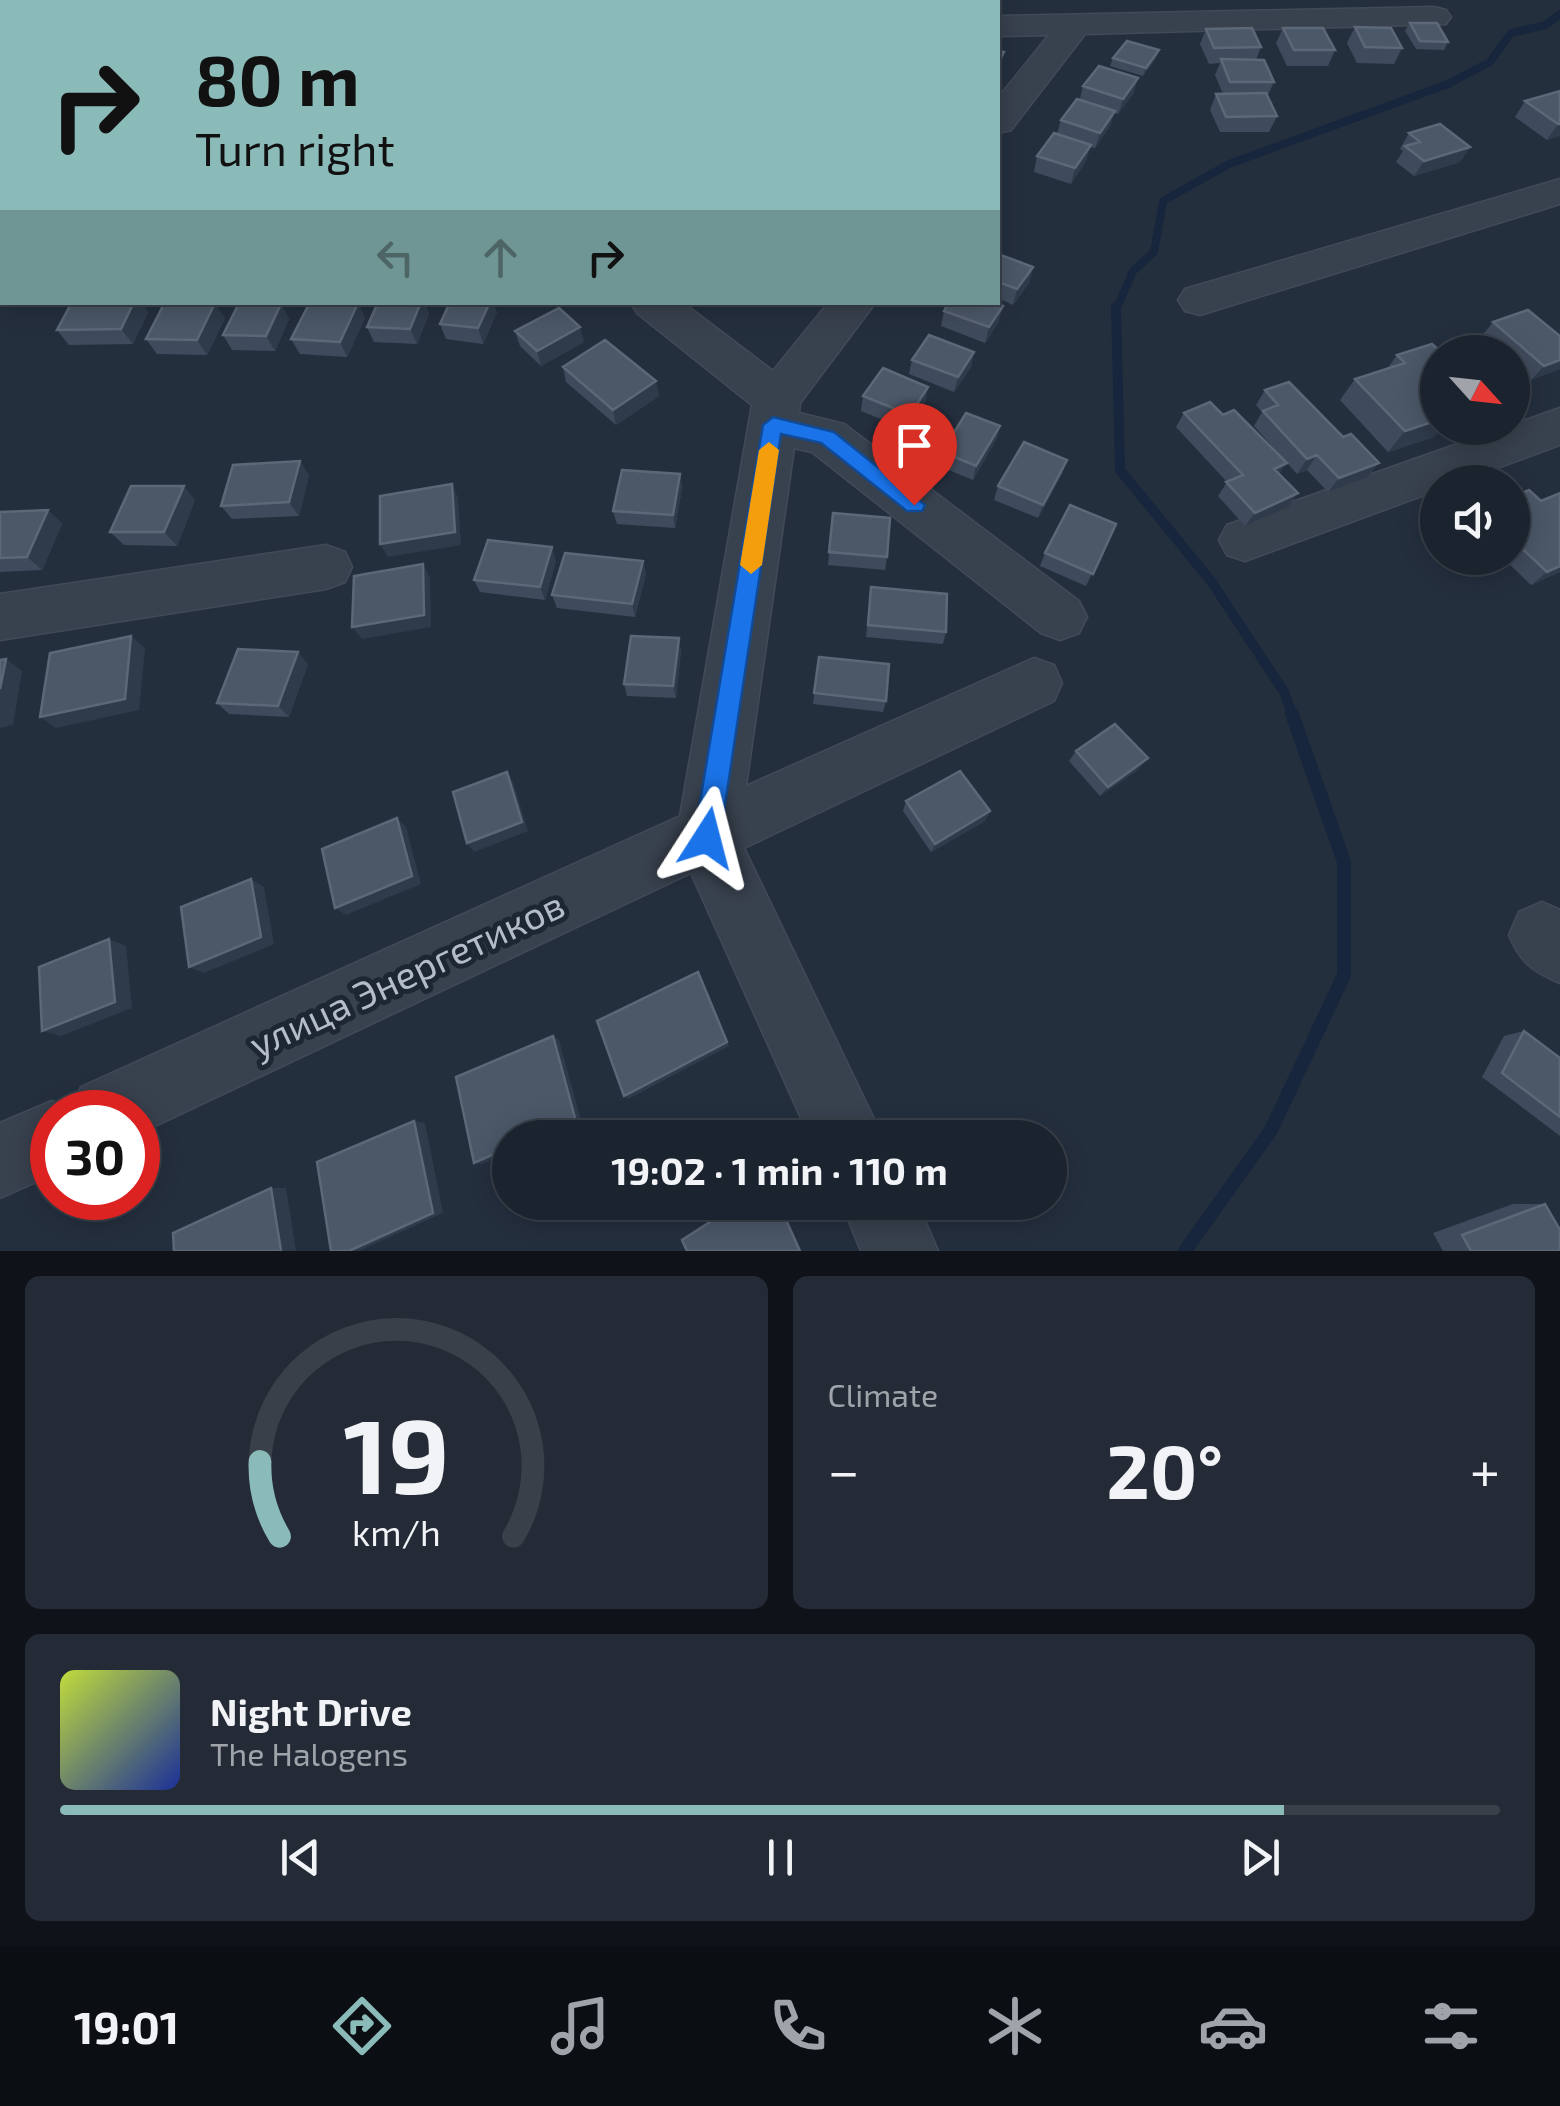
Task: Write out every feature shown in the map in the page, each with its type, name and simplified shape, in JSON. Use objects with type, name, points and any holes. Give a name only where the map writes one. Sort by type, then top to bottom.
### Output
[{"type":"street","points":[[1000,26],[1434,16]]},
{"type":"street","points":[[1000,119],[1074,26]]},
{"type":"street","points":[[1200,300],[1560,191]]},
{"type":"street","points":[[655,305],[775,412],[827,437],[1060,617]]},
{"type":"street","points":[[839,1120],[707,838],[775,412],[852,305]]},
{"type":"street","points":[[1245,540],[1560,426]]},
{"type":"street","points":[[0,617],[326,567]]},
{"type":"street","name":"улица Энергетиков","points":[[154,1090],[707,838],[1034,683]]},
{"type":"street","points":[[0,1161],[30,1147]]},
{"type":"street","points":[[886,1220],[900,1251]]},
{"type":"building","points":[[1410,23],[1437,23],[1448,42],[1420,41]]},
{"type":"building","points":[[1355,27],[1391,28],[1402,48],[1365,47]]},
{"type":"building","points":[[1252,28],[1261,47],[1214,48],[1206,29]]},
{"type":"building","points":[[1283,28],[1323,28],[1335,50],[1294,50]]},
{"type":"building","points":[[1127,41],[1159,50],[1146,68],[1113,58]]},
{"type":"building","points":[[1221,59],[1264,60],[1274,82],[1230,82]]},
{"type":"building","points":[[1099,66],[1138,78],[1123,99],[1083,86]]},
{"type":"building","points":[[1560,91],[1560,124],[1525,101]]},
{"type":"building","points":[[1266,93],[1277,116],[1226,117],[1216,94]]},
{"type":"building","points":[[1077,99],[1115,111],[1100,133],[1061,120]]},
{"type":"building","points":[[1440,124],[1470,147],[1424,161],[1405,146],[1420,142],[1409,133]]},
{"type":"building","points":[[1054,133],[1091,145],[1075,168],[1037,156]]},
{"type":"building","points":[[1000,255],[1033,267],[1017,289],[1000,283]]},
{"type":"building","points":[[70,305],[133,305],[121,329],[57,330]]},
{"type":"building","points":[[163,305],[214,305],[197,340],[146,339]]},
{"type":"building","points":[[238,305],[281,305],[266,336],[223,335]]},
{"type":"building","points":[[308,305],[357,305],[340,342],[291,339]]},
{"type":"building","points":[[377,305],[420,305],[410,329],[367,327]]},
{"type":"building","points":[[449,305],[489,305],[478,328],[440,324]]},
{"type":"building","points":[[947,305],[1003,306],[989,327],[944,311]]},
{"type":"building","points":[[559,308],[580,327],[537,351],[515,331]]},
{"type":"building","points":[[1528,310],[1560,336],[1560,360],[1544,366],[1530,354],[1530,335],[1508,335],[1493,322]]},
{"type":"building","points":[[929,335],[974,352],[958,377],[912,360]]},
{"type":"building","points":[[605,340],[656,381],[613,410],[563,367]]},
{"type":"building","points":[[1420,348],[1420,426],[1405,431],[1355,379],[1405,363],[1397,355]]},
{"type":"building","points":[[883,368],[928,387],[910,415],[863,396]]},
{"type":"building","points":[[1289,382],[1343,437],[1351,434],[1379,463],[1339,478],[1317,455],[1307,459],[1263,411],[1278,405],[1265,390]]},
{"type":"building","points":[[1210,402],[1223,415],[1234,410],[1287,463],[1274,469],[1298,493],[1255,513],[1226,482],[1243,475],[1184,413]]},
{"type":"building","points":[[966,413],[1000,426],[976,466],[942,452]]},
{"type":"building","points":[[1024,442],[1067,460],[1043,505],[998,486]]},
{"type":"building","points":[[300,461],[289,502],[221,506],[233,465]]},
{"type":"building","points":[[622,470],[680,474],[673,515],[613,511]]},
{"type":"building","points":[[452,484],[455,532],[380,544],[380,496]]},
{"type":"building","points":[[131,486],[184,486],[164,532],[110,532]]},
{"type":"building","points":[[1530,491],[1541,501],[1560,493],[1560,566],[1547,572],[1530,556]]},
{"type":"building","points":[[1070,505],[1116,524],[1093,574],[1045,553]]},
{"type":"building","points":[[48,510],[27,557],[0,558],[0,512]]},
{"type":"building","points":[[833,513],[890,518],[887,557],[829,552]]},
{"type":"building","points":[[488,540],[552,547],[540,587],[474,580]]},
{"type":"building","points":[[565,553],[643,561],[632,604],[552,595]]},
{"type":"building","points":[[423,564],[424,615],[352,627],[354,576]]},
{"type":"building","points":[[871,587],[947,594],[946,632],[868,625]]},
{"type":"building","points":[[131,636],[125,699],[40,717],[50,653]]},
{"type":"building","points":[[631,636],[679,638],[673,686],[624,684]]},
{"type":"building","points":[[238,649],[298,652],[278,706],[217,703]]},
{"type":"building","points":[[819,657],[889,664],[886,701],[814,693]]},
{"type":"building","points":[[6,659],[0,689],[0,660]]},
{"type":"building","points":[[1115,724],[1148,758],[1108,787],[1076,751]]},
{"type":"building","points":[[960,771],[990,811],[935,844],[906,801]]},
{"type":"building","points":[[507,772],[522,822],[467,843],[453,792]]},
{"type":"building","points":[[397,818],[412,876],[335,908],[322,849]]},
{"type":"building","points":[[251,879],[261,937],[189,967],[181,907]]},
{"type":"building","points":[[109,939],[115,1002],[42,1031],[39,967]]},
{"type":"building","points":[[698,972],[727,1042],[624,1096],[597,1021]]},
{"type":"building","points":[[1524,1031],[1560,1058],[1560,1117],[1502,1073]]},
{"type":"building","points":[[553,1036],[575,1118],[492,1120],[492,1155],[474,1163],[456,1077]]},
{"type":"building","points":[[414,1121],[433,1213],[349,1251],[331,1251],[317,1162]]},
{"type":"building","points":[[271,1188],[281,1251],[174,1251],[173,1233]]},
{"type":"building","points":[[1545,1204],[1560,1230],[1560,1251],[1471,1251],[1462,1235]]},
{"type":"building","points":[[713,1220],[786,1220],[800,1251],[687,1251],[682,1240]]},
{"type":"waterway","points":[[1116,310],[1133,271],[1154,252],[1163,201],[1229,164],[1448,84],[1490,62],[1511,33],[1546,25],[1560,14]]},
{"type":"waterway","points":[[1116,310],[1120,470],[1211,581],[1284,692],[1293,716]]},
{"type":"waterway","points":[[1185,1251],[1271,1130],[1344,975],[1344,862],[1292,714]]},
{"type":"slow traffic","points":[[751,565],[769,450]]},
{"type":"route","points":[[707,838],[773,425],[827,437],[914,505]]}]
